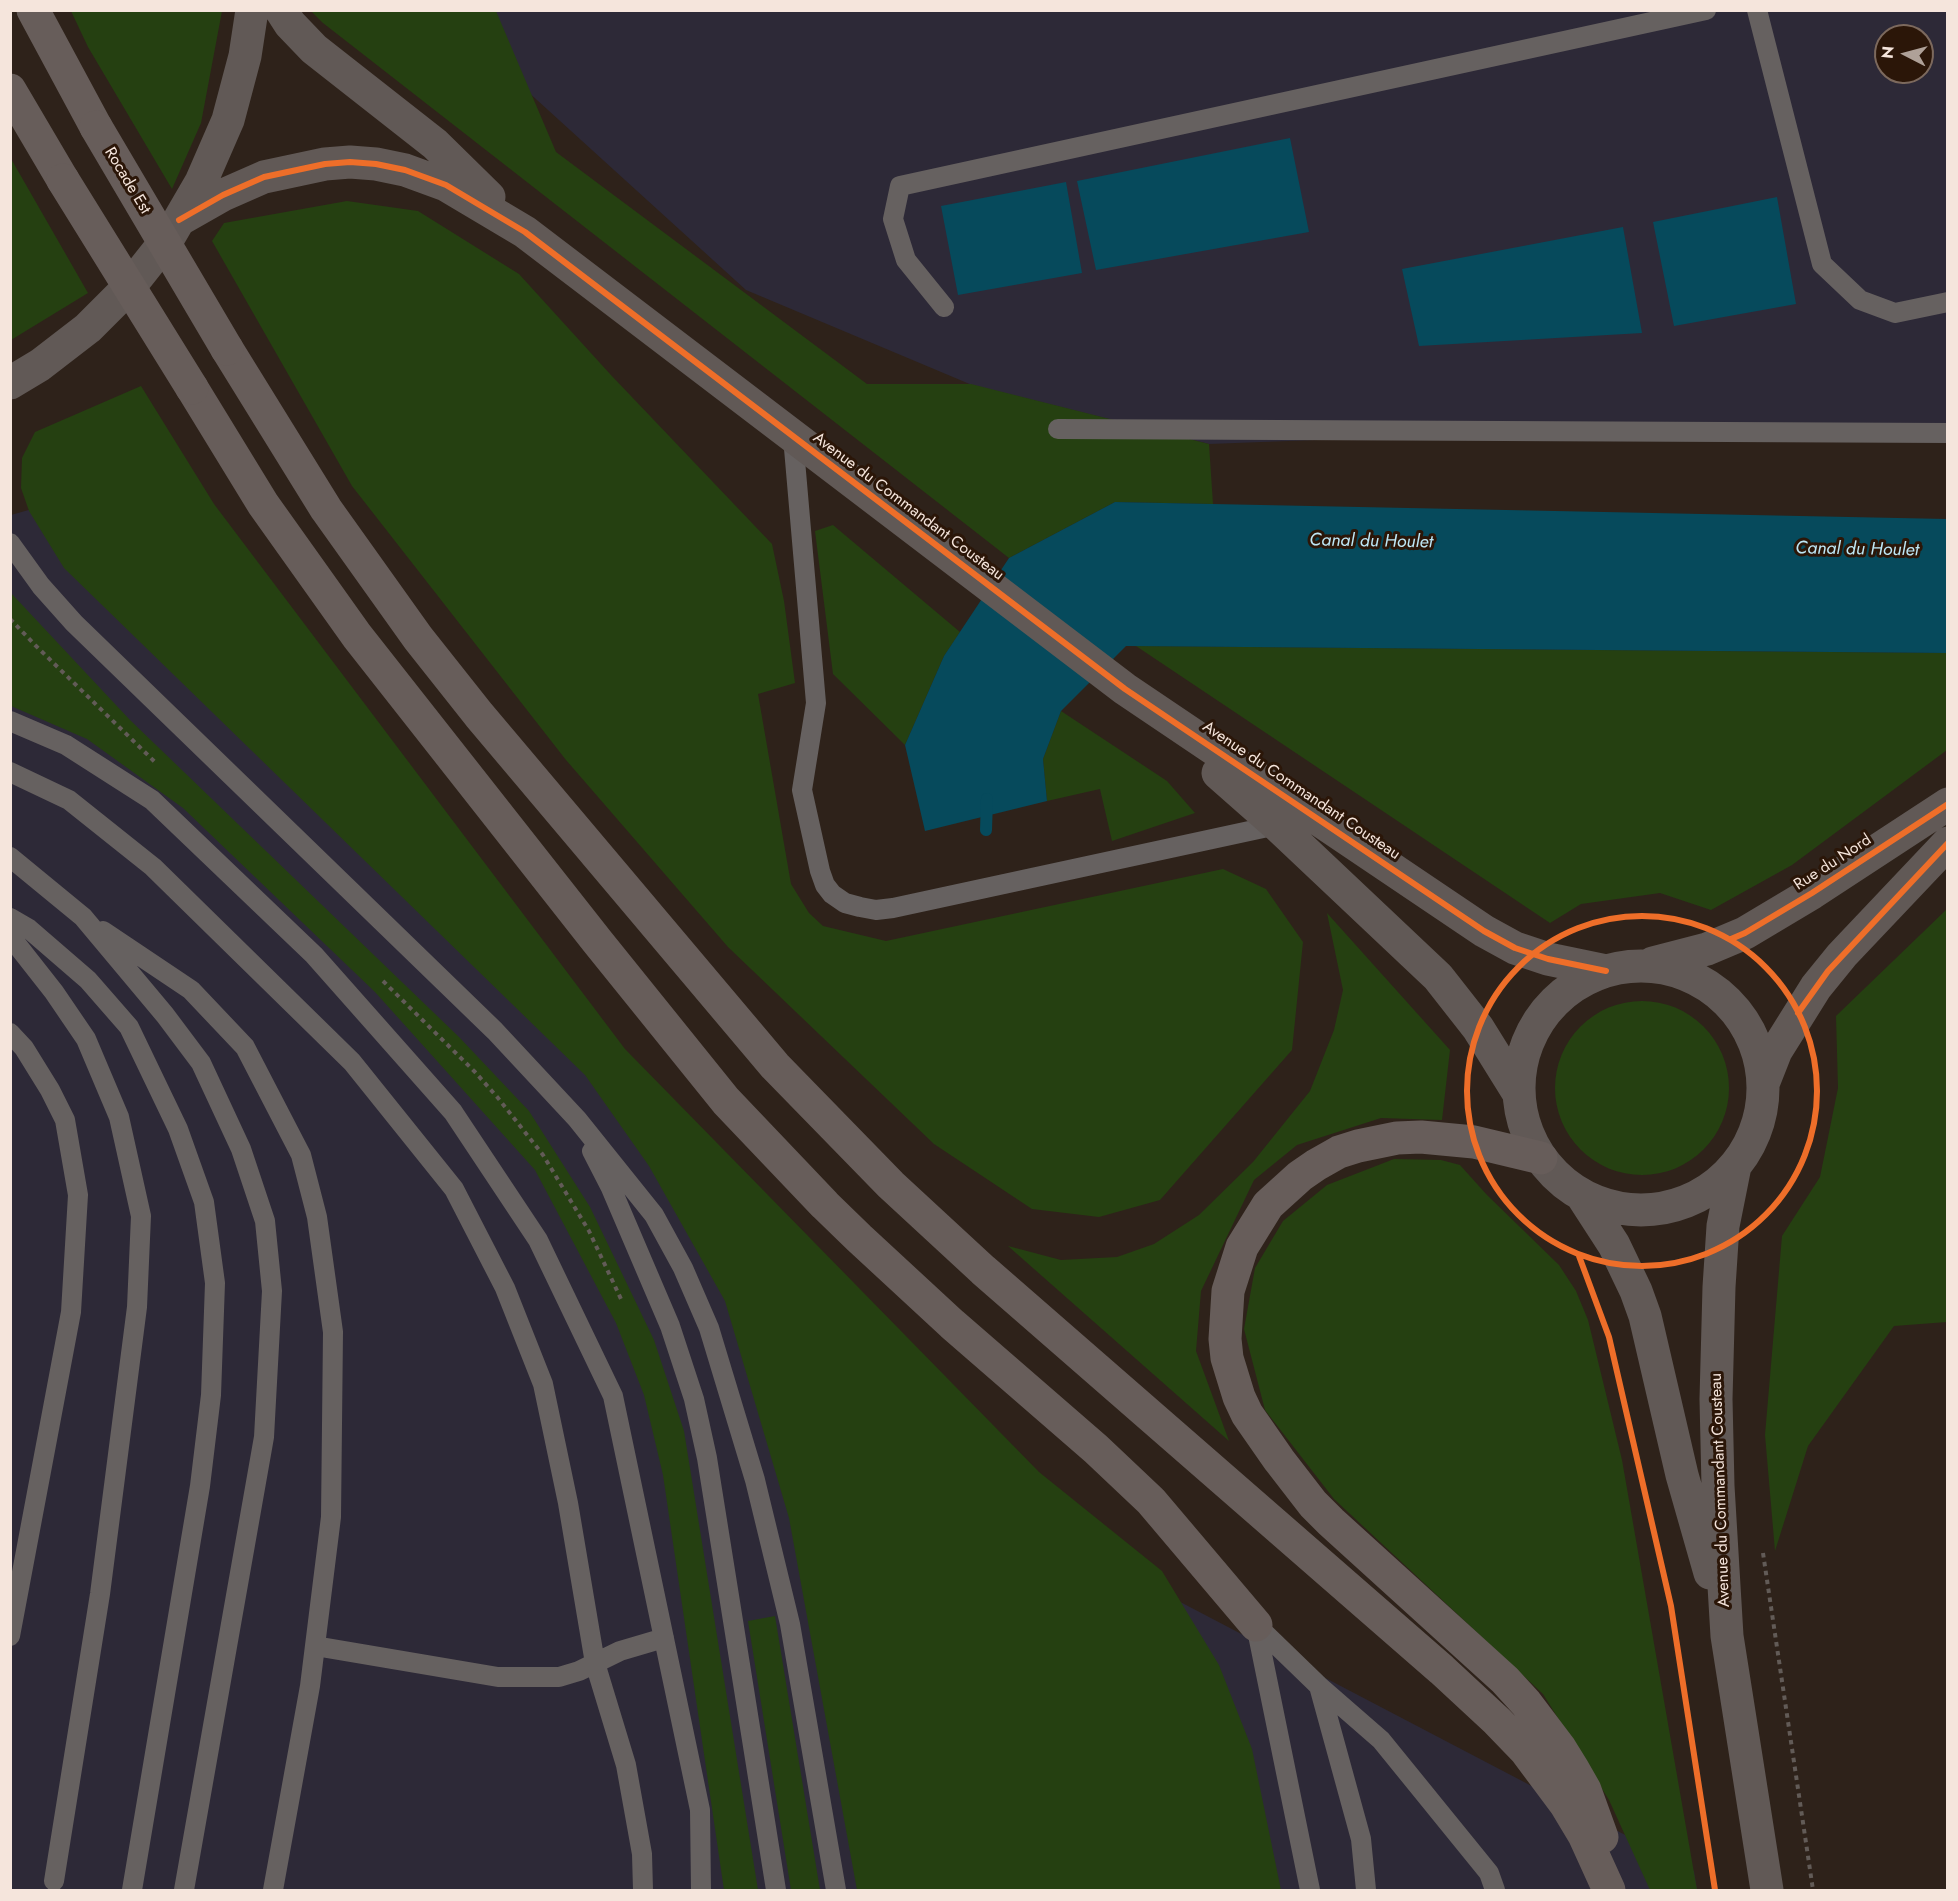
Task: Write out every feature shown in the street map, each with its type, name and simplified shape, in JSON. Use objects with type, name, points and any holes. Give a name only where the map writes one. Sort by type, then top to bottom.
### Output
[{"type":"highway","name":"Rocade Est","points":[[33,10],[96,128],[227,349],[326,509],[418,638],[485,723],[775,1066],[884,1179],[967,1256],[1442,1670],[1525,1750],[1566,1805],[1584,1835],[1609,1890]]},
{"type":"highway","points":[[10,90],[263,504],[357,636],[726,1101],[818,1198],[867,1245],[1151,1501],[1256,1625]]},
{"type":"highway","points":[[1541,1158],[1474,1142],[1397,1138],[1339,1152],[1316,1165],[1291,1183],[1268,1205],[1242,1247],[1228,1291],[1225,1339],[1232,1377],[1247,1414],[1299,1486],[1331,1522],[1505,1680],[1526,1702],[1560,1748],[1585,1790],[1618,1890]]},
{"type":"street","points":[[10,383],[56,353],[103,315],[157,254],[201,182],[228,120],[245,56],[252,10]]},
{"type":"street","name":"Avenue du Commandant Cousteau","points":[[281,10],[290,24],[314,49],[435,144],[525,232]]},
{"type":"street","name":"Avenue du Commandant Cousteau","points":[[179,220],[223,195],[264,177],[325,164],[350,162],[405,170],[427,177],[470,198],[525,232],[1125,689],[1484,931],[1515,948],[1548,959],[1606,971]]},
{"type":"street","name":"Avenue du Commandant Cousteau","points":[[1125,689],[1277,825],[1437,977],[1478,1028],[1519,1094]]},
{"type":"street","name":"Rue du Nord","points":[[1645,965],[1707,950],[1745,933],[1812,893],[1947,804]]},
{"type":"street","points":[[1763,1084],[1776,1051],[1816,987],[1947,843]]},
{"type":"street","points":[[1645,965],[1683,973],[1707,984],[1727,1001],[1744,1021],[1756,1045],[1763,1084],[1761,1108],[1755,1133],[1735,1166],[1706,1191],[1670,1207],[1643,1210],[1617,1208],[1605,1204],[1581,1194],[1563,1182],[1541,1158],[1528,1134],[1519,1094],[1524,1054],[1541,1017],[1559,997],[1593,975],[1619,967],[1645,965]]},
{"type":"street","name":"Avenue du Commandant Cousteau","points":[[1735,1166],[1723,1227],[1716,1378],[1718,1486],[1727,1636],[1767,1890]]},
{"type":"street","name":"Avenue du Commandant Cousteau","points":[[1581,1194],[1617,1252],[1645,1316],[1682,1474],[1727,1636]]},
{"type":"lane","points":[[944,307],[906,260],[893,219],[900,186],[1706,10]]},
{"type":"lane","points":[[1757,10],[1822,264],[1860,300],[1894,313],[1947,302]]},
{"type":"lane","points":[[1058,429],[1947,433]]},
{"type":"lane","points":[[793,437],[816,703],[802,790],[820,871],[825,885],[832,894],[845,903],[860,907],[876,910],[893,908],[1277,825]]},
{"type":"lane","points":[[10,543],[40,586],[74,623],[495,1031],[577,1119],[654,1215],[683,1268],[716,1349],[755,1480],[790,1624],[836,1890]]},
{"type":"lane","points":[[10,721],[66,745],[152,800],[314,955],[453,1112],[538,1240],[613,1396],[700,1810],[701,1890]]},
{"type":"lane","points":[[10,772],[69,800],[153,867],[352,1062],[454,1189],[505,1288],[543,1384],[568,1503],[595,1663],[626,1765],[642,1854],[643,1890]]},
{"type":"lane","points":[[10,857],[83,917],[191,990],[245,1047],[301,1155],[317,1217],[333,1332],[331,1517],[310,1686],[273,1890]]},
{"type":"lane","points":[[83,917],[165,1015],[201,1063],[241,1149],[265,1221],[272,1291],[264,1437],[184,1890]]},
{"type":"lane","points":[[10,918],[28,929],[88,980],[129,1027],[178,1129],[204,1202],[215,1283],[211,1395],[200,1486],[132,1890]]},
{"type":"lane","points":[[10,936],[86,1039],[119,1118],[141,1216],[137,1307],[100,1594],[54,1881]]},
{"type":"lane","points":[[10,1034],[24,1048],[50,1090],[65,1120],[78,1195],[71,1312],[10,1636]]},
{"type":"lane","points":[[577,1119],[611,1188],[670,1326],[694,1399],[708,1458],[777,1890]]},
{"type":"lane","points":[[1256,1625],[1319,1686],[1381,1740],[1489,1873],[1495,1890]]},
{"type":"lane","points":[[1256,1625],[1310,1890]]},
{"type":"lane","points":[[315,1646],[498,1677],[559,1677],[620,1651],[664,1638]]},
{"type":"lane","points":[[1319,1686],[1361,1839],[1366,1890]]},
{"type":"path","points":[[1762,1546],[1813,1890]]},
{"type":"shaded area","points":[[445,11],[1947,11],[1947,441],[1555,431],[1209,444],[972,385],[746,290],[449,20]]},
{"type":"shaded area","points":[[109,487],[652,1094],[1102,1561],[1694,1871],[1697,1890],[11,1890],[11,515]]},
{"type":"green space","points":[[71,11],[222,11],[201,123],[172,189],[88,47]]},
{"type":"green space","points":[[311,11],[496,11],[556,152],[867,384],[971,384],[1209,444],[1213,504],[1115,502],[1009,558],[323,23]]},
{"type":"green space","points":[[10,157],[88,293],[11,340],[10,340]]},
{"type":"green space","points":[[347,201],[418,211],[519,274],[610,374],[772,544],[784,601],[795,683],[758,694],[791,884],[809,913],[823,926],[886,941],[1223,869],[1266,889],[1303,942],[1292,1050],[1160,1200],[1099,1217],[1032,1209],[934,1144],[728,947],[566,760],[352,486],[212,241],[224,223]]},
{"type":"green space","points":[[141,386],[214,504],[625,1049],[1039,1472],[1162,1571],[1219,1665],[1252,1749],[1281,1890],[857,1890],[789,1518],[725,1301],[649,1166],[585,1075],[64,568],[29,511],[21,488],[22,458],[35,432]]},
{"type":"green space","points":[[833,525],[960,632],[944,656],[905,745],[833,674],[815,531]]},
{"type":"green space","points":[[11,593],[130,720],[459,1037],[529,1111],[590,1207],[654,1340],[684,1431],[758,1890],[724,1890],[663,1475],[644,1395],[616,1323],[535,1170],[375,992],[183,808],[87,739],[11,706]]},
{"type":"green space","points":[[1136,646],[1947,653],[1947,750],[1792,865],[1711,910],[1660,893],[1581,904],[1550,923]]},
{"type":"green space","points":[[1061,711],[1167,781],[1195,813],[1112,841],[1100,789],[1047,801],[1043,759]]},
{"type":"green space","points":[[1947,909],[1947,1322],[1894,1326],[1808,1446],[1775,1551],[1765,1435],[1782,1236],[1820,1177],[1838,1088],[1836,1016]]},
{"type":"green space","points":[[1327,913],[1450,1050],[1442,1120],[1381,1118],[1297,1145],[1254,1180],[1201,1291],[1196,1351],[1229,1441],[1008,1246],[1061,1260],[1117,1257],[1154,1244],[1199,1215],[1253,1162],[1310,1091],[1334,1030],[1343,990]]},
{"type":"green space","points":[[1642,1001],[1675,1008],[1690,1016],[1703,1027],[1714,1040],[1722,1055],[1729,1088],[1722,1121],[1714,1136],[1703,1149],[1690,1160],[1675,1168],[1642,1175],[1609,1168],[1594,1160],[1581,1149],[1570,1136],[1562,1121],[1555,1088],[1562,1055],[1570,1040],[1581,1027],[1594,1016],[1609,1008]]},
{"type":"green space","points":[[1394,1159],[1441,1160],[1460,1165],[1487,1195],[1559,1265],[1576,1291],[1588,1320],[1622,1460],[1697,1890],[1650,1890],[1609,1800],[1543,1694],[1334,1499],[1265,1410],[1244,1329],[1255,1268],[1283,1221],[1327,1185]]},
{"type":"green space","points":[[775,1616],[820,1890],[791,1890],[748,1621]]},
{"type":"water","points":[[1290,138],[1309,232],[1096,270],[1077,181]]},
{"type":"water","points":[[1066,182],[1082,273],[958,295],[941,206]]},
{"type":"water","points":[[1777,197],[1796,304],[1674,326],[1653,222]]},
{"type":"water","points":[[1623,227],[1642,333],[1419,346],[1402,269]]},
{"type":"water","points":[[1115,502],[1947,519],[1947,653],[1126,646],[1061,711],[1043,759],[1047,801],[925,831],[905,745],[944,656],[1009,558]]},
{"type":"waterway","name":"Canal du Houlet","points":[[986,830],[987,799]]},
{"type":"cycle path","points":[[179,220],[223,195],[264,177],[325,164],[350,162],[376,164],[405,170],[446,185],[525,232],[1125,689],[1484,931],[1515,948],[1548,959],[1606,971]]},
{"type":"cycle path","points":[[1731,939],[1812,893],[1948,804]]},
{"type":"cycle path","points":[[1798,1013],[1828,971],[1948,843]]},
{"type":"cycle path","points":[[1625,916],[1659,916],[1693,923],[1725,936],[1753,955],[1778,980],[1797,1008],[1810,1040],[1817,1074],[1817,1091],[1817,1108],[1810,1142],[1797,1174],[1778,1202],[1753,1227],[1725,1246],[1693,1259],[1659,1266],[1625,1266],[1591,1259],[1559,1246],[1531,1227],[1506,1202],[1487,1174],[1474,1142],[1467,1108],[1467,1074],[1474,1040],[1487,1008],[1506,980],[1531,955],[1559,936],[1591,923],[1625,916]]},
{"type":"cycle path","points":[[1579,1256],[1609,1337],[1671,1606],[1715,1890]]}]
